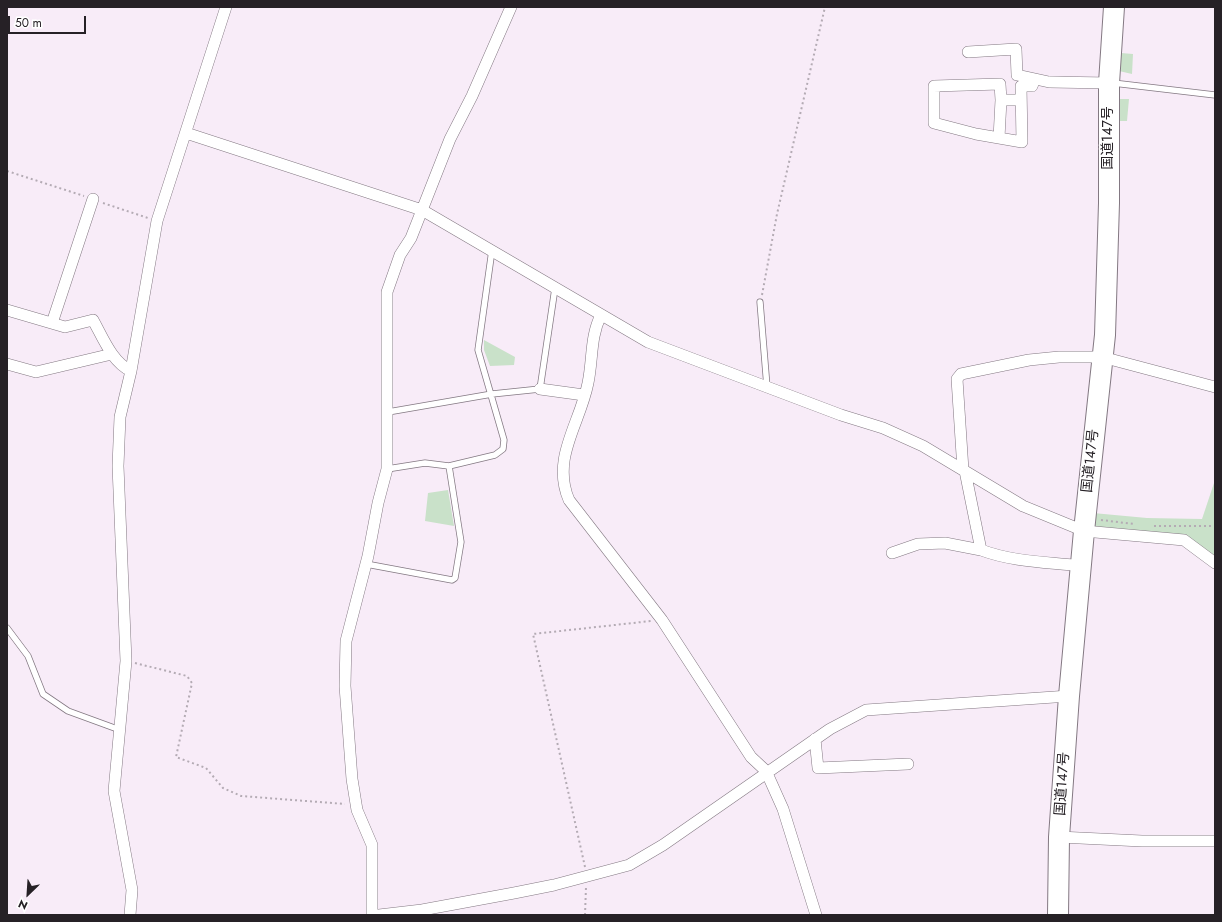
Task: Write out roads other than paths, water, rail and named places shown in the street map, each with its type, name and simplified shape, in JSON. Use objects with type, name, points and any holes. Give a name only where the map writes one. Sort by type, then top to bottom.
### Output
[{"type":"highway","name":"国道147号","points":[[1058,915],[1059,837],[1069,696],[1081,566],[1091,526],[1102,357],[1109,218],[1109,83],[1114,7]]},
{"type":"street","points":[[130,915],[132,890],[114,791],[126,661],[118,466],[120,417],[131,371],[157,221],[226,7]]},
{"type":"street","points":[[372,915],[372,845],[356,805],[352,779],[345,686],[346,641],[366,564],[378,503],[387,469],[387,292],[400,255],[411,238],[450,139],[472,96],[511,7]]},
{"type":"street","points":[[968,52],[1016,49],[1017,75],[1049,82],[1109,83]]},
{"type":"street","points":[[999,138],[1001,100],[1000,84],[934,86],[934,123],[976,134],[999,138],[1022,142],[1021,86],[1032,86],[1035,79]]},
{"type":"street","points":[[1001,100],[1021,100]]},
{"type":"street","points":[[186,132],[422,210],[648,342],[767,387],[883,428],[923,446],[1023,506],[1091,526],[1184,540],[1215,563]]},
{"type":"street","points":[[52,323],[93,199]]},
{"type":"street","points":[[7,310],[65,328],[93,320],[112,354],[123,367],[131,371]]},
{"type":"street","points":[[601,314],[594,329],[588,384],[567,444],[563,470],[563,487],[569,500],[662,620],[751,757],[766,772],[783,809],[816,915]]},
{"type":"street","points":[[7,364],[36,372],[112,354]]},
{"type":"street","points":[[981,550],[964,470],[957,379],[961,374],[1029,360],[1059,357],[1102,357],[1215,387]]},
{"type":"street","points":[[540,389],[584,395]]},
{"type":"street","points":[[892,553],[918,544],[945,543],[981,550],[1008,558],[1081,566]]},
{"type":"street","points":[[379,915],[422,910],[514,893],[587,877],[629,865],[663,845],[830,729],[866,710],[1069,696]]},
{"type":"street","points":[[815,739],[818,768],[908,764]]},
{"type":"street","points":[[1059,837],[1142,841],[1215,841]]},
{"type":"lane","points":[[1109,83],[1215,95]]},
{"type":"lane","points":[[387,469],[425,463],[449,466],[495,455],[503,449],[504,440],[492,394],[478,350],[492,250]]},
{"type":"lane","points":[[388,412],[492,394],[540,389],[555,288]]},
{"type":"lane","points":[[760,302],[767,387]]},
{"type":"lane","points":[[366,564],[452,580],[454,578],[461,542],[449,466]]},
{"type":"lane","points":[[7,628],[28,656],[43,694],[68,712],[120,730]]}]
